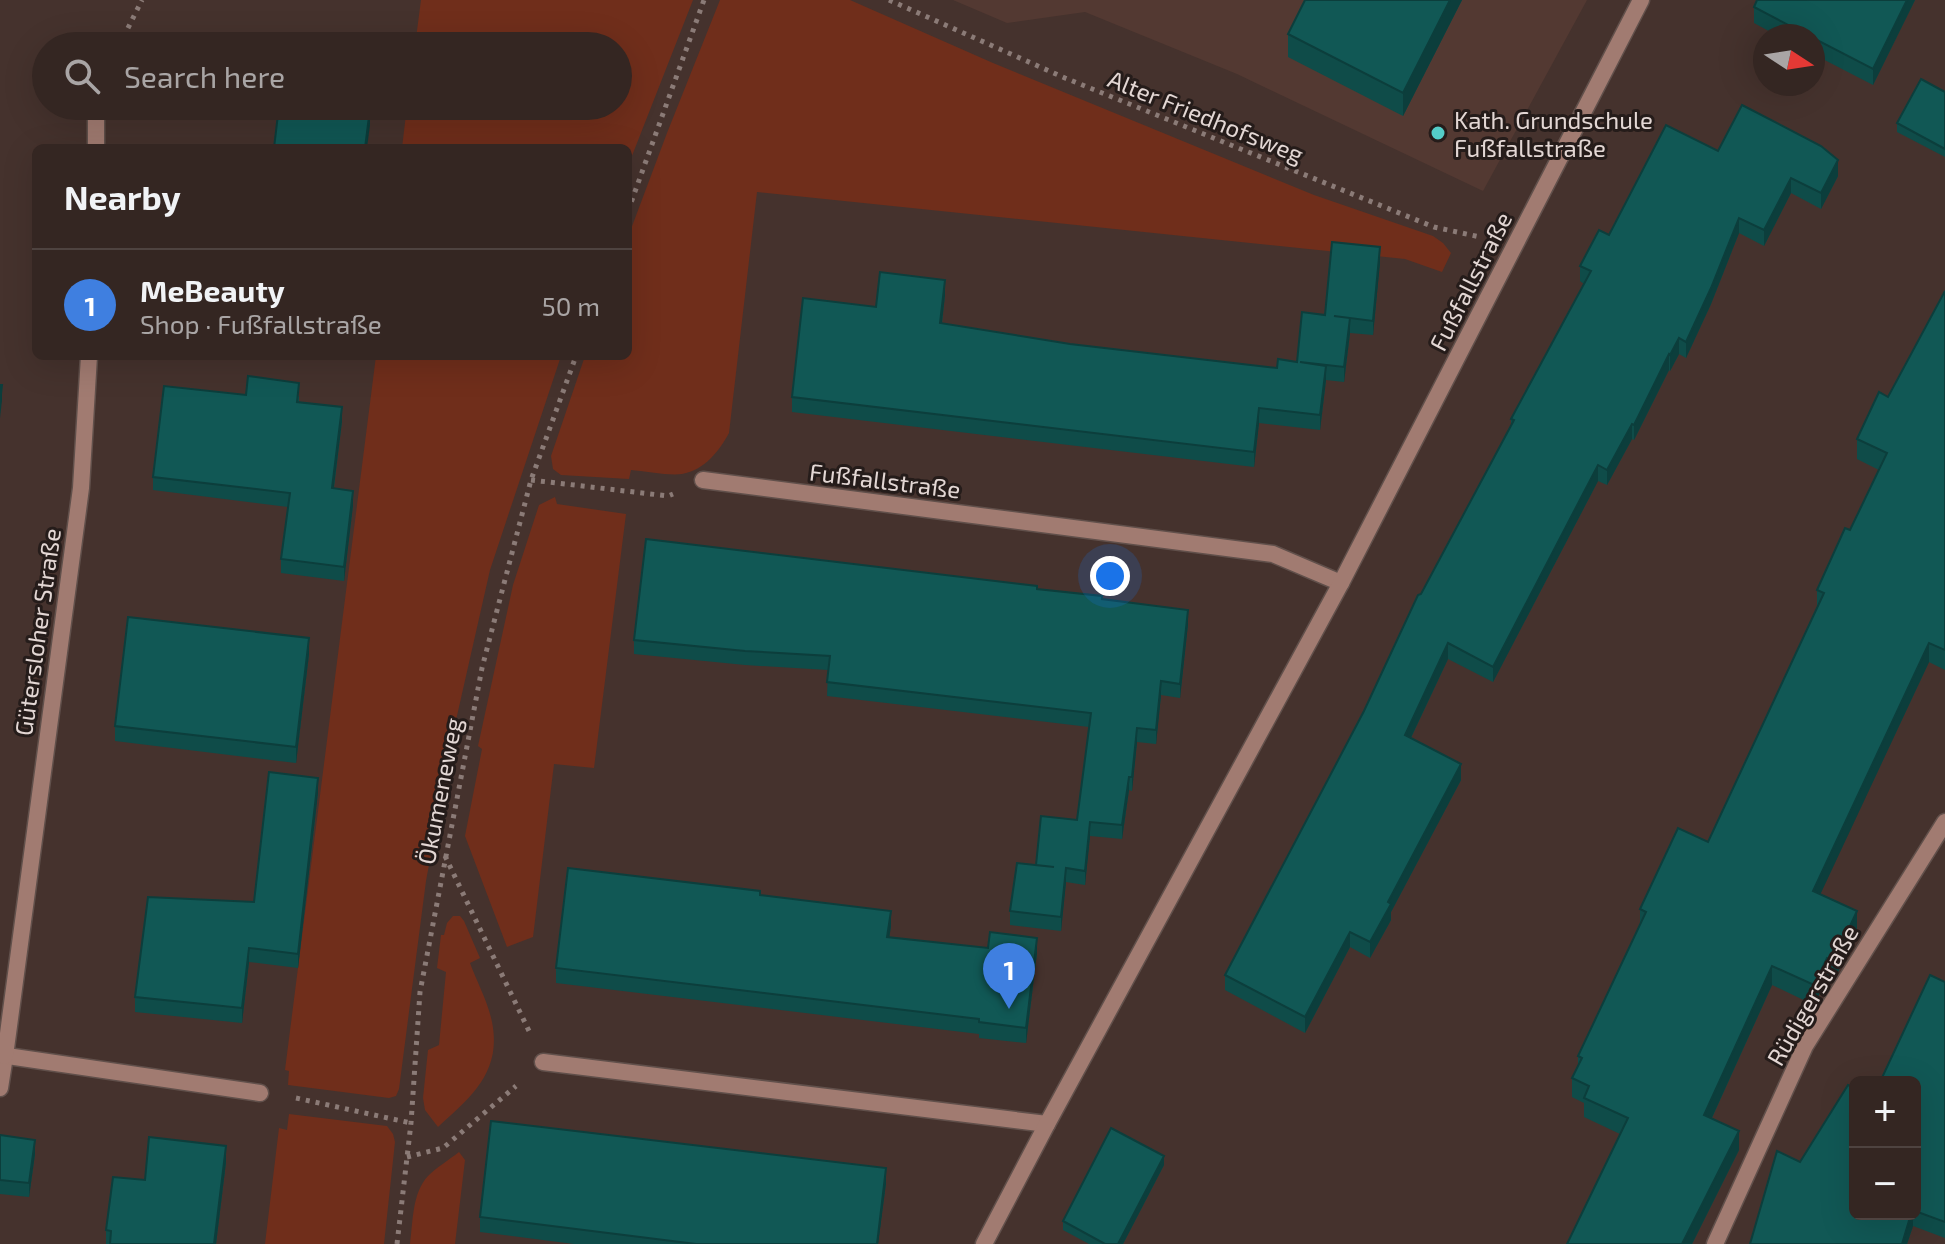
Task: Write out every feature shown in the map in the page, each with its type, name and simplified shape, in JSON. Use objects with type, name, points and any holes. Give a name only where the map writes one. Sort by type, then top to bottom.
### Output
[{"type":"street","name":"Fußfallstraße","points":[[984,1244],[1341,583],[1641,0]]},
{"type":"street","points":[[96,120],[96,144]]},
{"type":"street","name":"Gütersloher Straße","points":[[0,1088],[81,488],[89,360]]},
{"type":"street","name":"Fußfallstraße","points":[[703,480],[1273,554],[1341,583]]},
{"type":"street","name":"Rüdigerstraße","points":[[1715,1244],[1805,1046],[1945,822]]},
{"type":"street","points":[[2,1056],[260,1093]]},
{"type":"street","points":[[543,1062],[1047,1124]]},
{"type":"path","points":[[126,32],[142,0]]},
{"type":"path","points":[[632,200],[704,0]]},
{"type":"path","name":"Alter Friedhofsweg","points":[[889,0],[1065,78],[1434,227],[1516,245]]},
{"type":"path","name":"Ökumeneweg","points":[[397,1244],[411,1123],[420,992],[482,668],[531,480],[575,360]]},
{"type":"path","points":[[531,480],[668,496],[703,480]]},
{"type":"path","points":[[407,1157],[443,1148],[543,1062],[445,855]]},
{"type":"path","points":[[260,1093],[294,1097],[411,1123]]},
{"type":"shaded area","points":[[421,0],[693,0],[632,156],[632,144],[402,144],[405,120],[632,120],[632,32],[417,32]]},
{"type":"shaded area","points":[[720,0],[850,0],[993,63],[1314,195],[1433,236],[1451,253],[1442,272],[1405,259],[757,192],[729,433],[721,446],[704,464],[682,474],[631,470],[629,479],[561,475],[553,469],[551,456],[584,360],[632,360],[632,226]]},
{"type":"shaded area","name":"Kath. Grundschule Fußfallstraße","points":[[953,0],[1587,0],[1483,191],[1237,74],[1085,12],[1007,23]]},
{"type":"shaded area","points":[[375,360],[560,360],[490,570],[454,729],[426,881],[399,1089],[396,1096],[389,1098],[288,1085],[289,1071],[285,1070]]},
{"type":"shaded area","points":[[555,497],[557,504],[626,514],[594,768],[554,764],[533,937],[507,947],[465,836],[482,749],[478,746],[513,585],[539,505]]},
{"type":"shaded area","points":[[453,916],[460,916],[464,921],[480,958],[470,963],[488,1007],[494,1040],[488,1069],[481,1082],[438,1127],[425,1110],[423,1098],[428,1050],[439,1045],[446,972],[437,968],[441,935],[444,935],[447,923]]},
{"type":"shaded area","points":[[289,1114],[387,1126],[393,1134],[395,1142],[384,1244],[265,1244],[279,1128],[287,1130]]},
{"type":"shaded area","points":[[459,1152],[465,1160],[455,1244],[410,1244],[414,1208],[423,1183]]},
{"type":"building","points":[[1305,0],[1450,0],[1403,93],[1288,34]]},
{"type":"building","points":[[1757,0],[1907,0],[1873,69],[1825,44],[1825,24],[1786,24],[1754,7]]},
{"type":"building","points":[[1921,79],[1945,92],[1945,149],[1897,123]]},
{"type":"building","points":[[1742,105],[1821,146],[1838,160],[1821,193],[1791,178],[1764,230],[1739,218],[1686,342],[1679,338],[1669,354],[1634,425],[1607,470],[1598,465],[1493,667],[1448,643],[1405,735],[1461,764],[1370,942],[1350,932],[1305,1017],[1225,975],[1364,711],[1418,595],[1591,271],[1580,266],[1599,230],[1609,235],[1666,125],[1718,151]]},
{"type":"building","points":[[277,120],[369,120],[366,144],[274,144]]},
{"type":"building","points":[[1332,242],[1380,247],[1373,321],[1350,318],[1344,367],[1300,362],[1326,366],[1320,415],[1259,408],[1254,452],[792,397],[803,298],[876,307],[880,272],[945,280],[940,323],[1070,344],[1277,368],[1278,359],[1297,362],[1302,312],[1325,315]]},
{"type":"building","points":[[1945,291],[1945,650],[1929,643],[1813,891],[1857,911],[1833,961],[1827,958],[1814,985],[1772,966],[1704,1115],[1739,1131],[1682,1244],[1567,1244],[1628,1118],[1584,1098],[1589,1086],[1572,1078],[1582,1058],[1578,1056],[1646,912],[1640,909],[1678,828],[1708,842],[1824,593],[1817,590],[1845,528],[1850,530],[1887,453],[1857,439],[1879,392],[1888,397]]},
{"type":"building","points":[[248,376],[299,383],[297,402],[342,407],[332,488],[353,491],[344,567],[281,559],[290,493],[153,477],[164,386],[246,395]]},
{"type":"building","points":[[646,539],[1037,586],[1037,589],[1188,610],[1180,684],[1161,681],[1156,730],[1137,728],[1132,777],[1129,777],[1122,825],[1090,822],[1085,871],[1066,868],[1061,917],[1010,911],[1017,863],[1054,867],[1036,865],[1041,816],[1077,820],[1091,713],[827,682],[830,656],[634,640]]},
{"type":"building","points":[[128,617],[309,638],[296,747],[115,726]]},
{"type":"building","points":[[269,772],[318,778],[298,954],[249,948],[242,1008],[135,997],[148,897],[254,902]]},
{"type":"building","points":[[568,868],[760,891],[760,895],[891,911],[887,937],[988,948],[990,932],[1037,938],[1026,1028],[979,1022],[979,1019],[556,968]]},
{"type":"building","points":[[1930,975],[1945,982],[1945,1222],[1921,1213],[1921,1076],[1883,1076]]},
{"type":"building","points":[[1849,1085],[1849,1220],[1909,1220],[1902,1244],[1750,1244],[1777,1151],[1800,1162]]},
{"type":"building","points":[[491,1121],[886,1168],[877,1244],[696,1244],[480,1217]]},
{"type":"building","points":[[1111,1128],[1164,1156],[1118,1244],[1105,1244],[1063,1221]]},
{"type":"building","points":[[0,1135],[35,1140],[29,1183],[0,1180]]},
{"type":"building","points":[[149,1137],[226,1146],[214,1244],[110,1244],[111,1231],[106,1230],[113,1177],[145,1180]]},
{"type":"place","name":"Kath. Grundschule Fußfallstraße","points":[[1438,133]]},
{"type":"place","name":"MeBeauty","points":[[1009,1009]]}]
